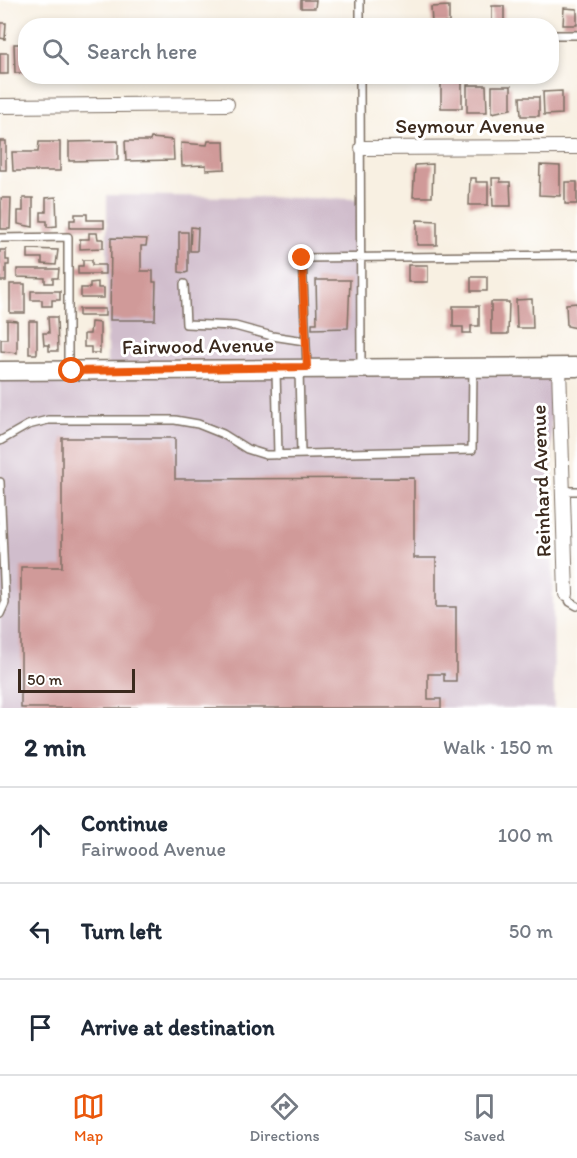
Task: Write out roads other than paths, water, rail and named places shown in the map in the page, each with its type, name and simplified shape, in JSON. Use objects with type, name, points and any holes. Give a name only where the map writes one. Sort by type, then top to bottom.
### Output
[{"type":"street","points":[[0,106],[227,104]]},
{"type":"street","name":"Seymour Avenue","points":[[362,148],[577,147]]},
{"type":"street","name":"Fairwood Avenue","points":[[0,371],[303,367],[568,367]]},
{"type":"street","name":"Reinhard Avenue","points":[[566,594],[570,491],[568,367]]},
{"type":"lane","points":[[360,0],[360,18]]},
{"type":"lane","points":[[559,35],[577,35]]},
{"type":"lane","points":[[360,84],[361,367]]},
{"type":"lane","points":[[0,238],[68,237],[68,371]]},
{"type":"lane","points":[[301,454],[305,341],[302,258],[577,255]]},
{"type":"lane","points":[[184,284],[186,324],[235,326],[272,336],[305,341]]},
{"type":"lane","points":[[276,368],[278,455]]},
{"type":"lane","points":[[0,441],[28,425],[48,420],[175,420],[198,424],[223,434],[247,449],[266,455],[472,450],[473,368]]},
{"type":"lane","points":[[0,482],[5,603],[0,614]]},
{"type":"lane","points":[[566,594],[570,602],[577,606]]}]
